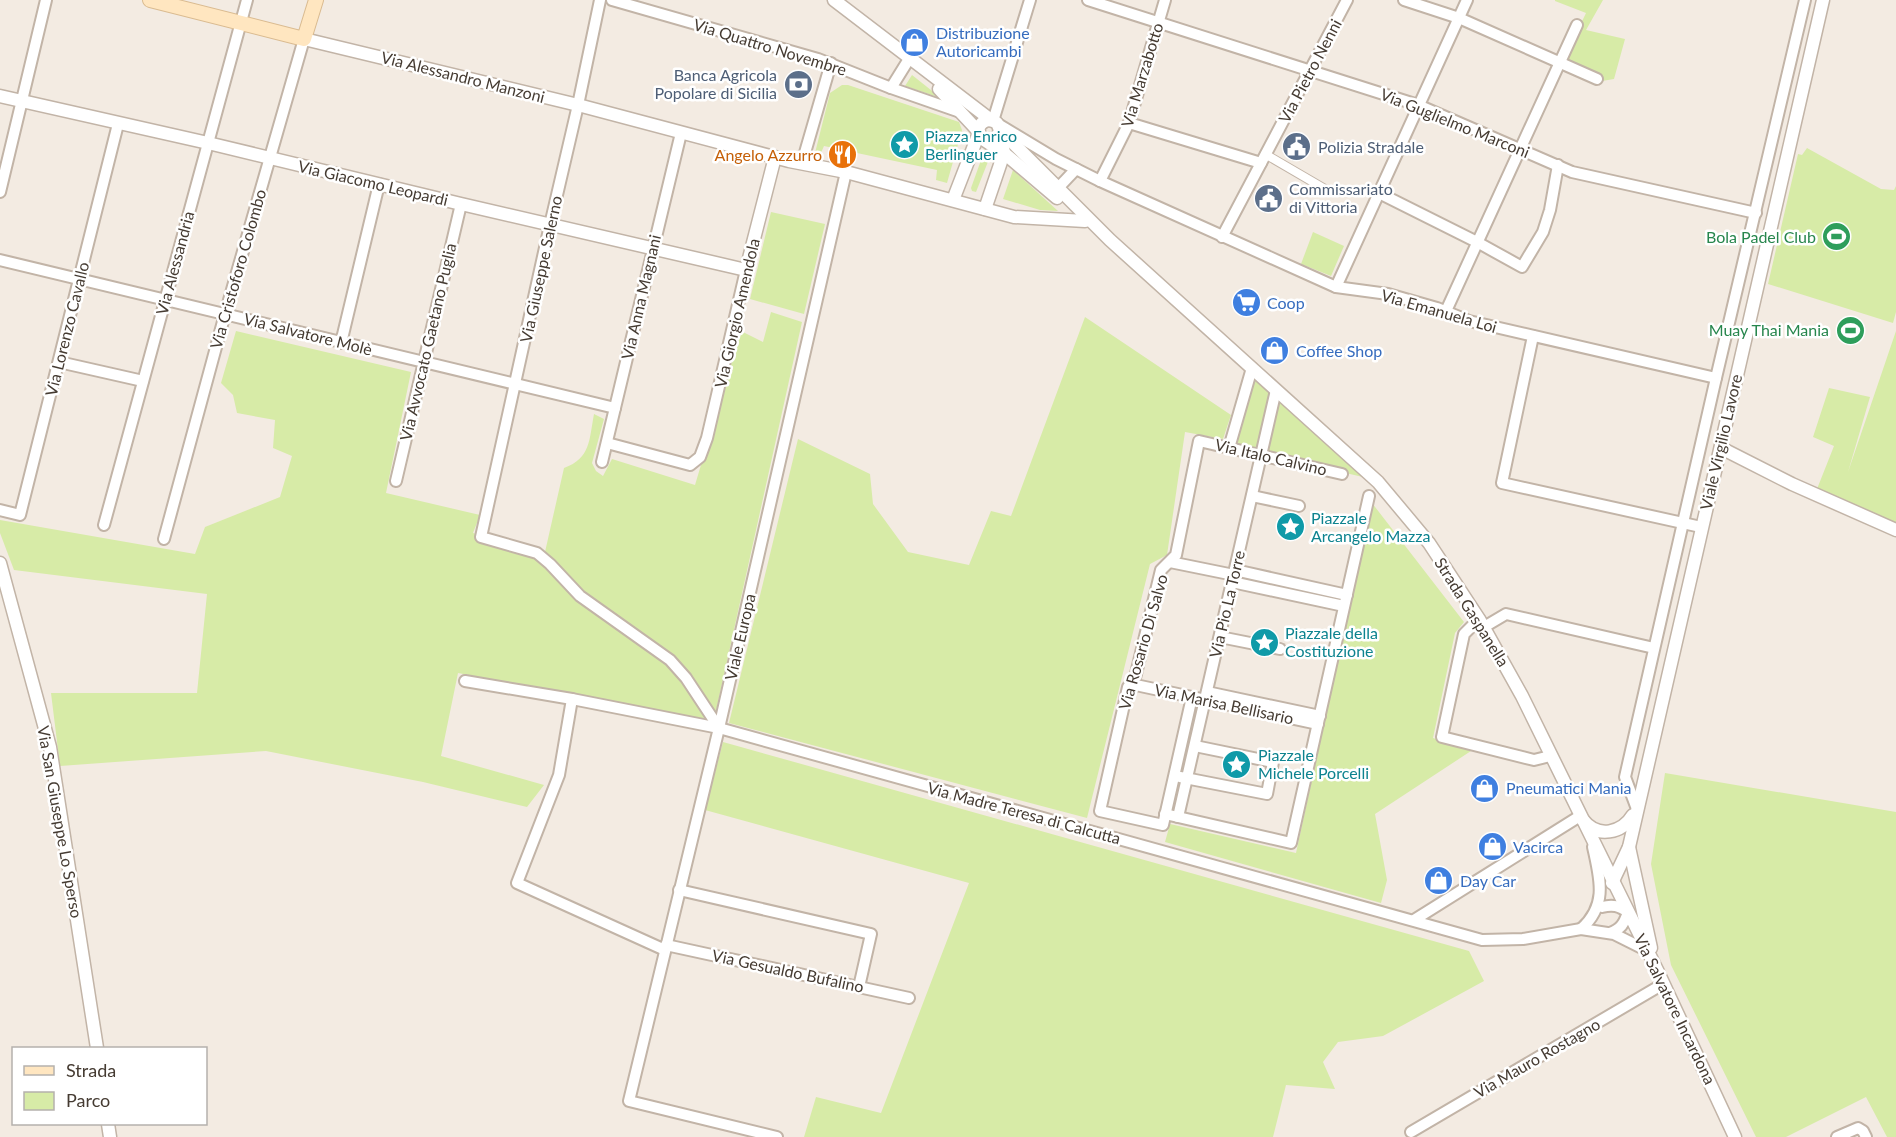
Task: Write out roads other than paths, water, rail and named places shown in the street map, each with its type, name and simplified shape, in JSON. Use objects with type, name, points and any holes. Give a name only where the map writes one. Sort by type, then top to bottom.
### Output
[{"type":"main road","name":"Via Alessandro Manzoni","points":[[150,0],[304,39]]},
{"type":"main road","name":"Via Cristoforo Colombo","points":[[304,39],[316,0]]},
{"type":"street","points":[[0,192],[46,0]]},
{"type":"street","name":"Via Alessandria","points":[[104,525],[247,0]]},
{"type":"street","name":"Via Giuseppe Salerno","points":[[600,0],[481,537],[537,553],[580,596],[670,660],[686,678],[719,728]]},
{"type":"street","name":"Via Quattro Novembre","points":[[612,0],[831,63],[891,88],[961,112]]},
{"type":"street","points":[[834,0],[995,128]]},
{"type":"street","points":[[909,59],[961,112],[981,138],[995,128],[1030,0]]},
{"type":"street","name":"Via Guglielmo Marconi","points":[[1089,0],[1418,105],[1572,172],[1756,213]]},
{"type":"street","name":"Via Marzabotto","points":[[1100,181],[1129,123],[1165,0]]},
{"type":"street","name":"Via Pietro Nenni","points":[[1222,237],[1347,0]]},
{"type":"street","points":[[1404,0],[1459,18],[1597,79]]},
{"type":"street","points":[[1336,287],[1467,0]]},
{"type":"street","points":[[1414,920],[1580,816],[1595,830],[1615,831],[1624,826],[1637,809],[1626,777],[1716,378],[1805,0]]},
{"type":"street","name":"Viale Virgilio Lavore","points":[[1612,882],[1629,847],[1823,0]]},
{"type":"street","points":[[1446,311],[1577,24]]},
{"type":"street","name":"Via Alessandro Manzoni","points":[[304,39],[578,105],[775,157],[846,172],[1014,217],[1085,221]]},
{"type":"street","name":"Via Cristoforo Colombo","points":[[164,539],[225,314],[304,39]]},
{"type":"street","points":[[891,88],[909,59]]},
{"type":"street","points":[[802,163],[831,63]]},
{"type":"street","name":"Via Giacomo Leopardi","points":[[0,96],[746,270]]},
{"type":"street","points":[[953,200],[979,133],[980,124],[984,121],[995,128]]},
{"type":"street","points":[[1129,123],[1263,159],[1325,189]]},
{"type":"street","name":"Via Lorenzo Cavallo","points":[[0,510],[20,515],[118,124]]},
{"type":"street","name":"Strada Gaspanella","points":[[995,128],[1004,153],[1110,240]]},
{"type":"street","name":"Strada Gaspanella","points":[[995,128],[1110,240],[1378,482],[1428,543],[1482,623],[1522,696],[1612,882]]},
{"type":"street","name":"Via Emanuela Loi","points":[[995,128],[1100,181],[1336,287],[1388,294],[1446,311],[1469,321],[1716,378]]},
{"type":"street","name":"Via Anna Magnani","points":[[602,462],[681,133]]},
{"type":"street","points":[[985,209],[1004,153]]},
{"type":"street","name":"Via Giorgio Amendola","points":[[608,444],[690,465],[700,457],[707,438],[775,157]]},
{"type":"street","points":[[1379,193],[1522,267],[1543,232],[1550,210],[1558,165]]},
{"type":"street","points":[[1058,188],[1076,169]]},
{"type":"street","name":"Viale Europa","points":[[777,1137],[629,1101],[719,728],[846,172]]},
{"type":"street","points":[[341,343],[379,184]]},
{"type":"street","points":[[1760,192],[1778,197]]},
{"type":"street","name":"Via Avvocato Gaetano Puglia","points":[[396,481],[461,204]]},
{"type":"street","name":"Via Salvatore Molè","points":[[0,260],[615,408]]},
{"type":"street","points":[[1533,336],[1502,483],[1701,527]]},
{"type":"street","points":[[59,362],[143,381]]},
{"type":"street","points":[[1228,448],[1252,368]]},
{"type":"street","name":"Via Pio La Torre","points":[[1178,817],[1276,390]]},
{"type":"street","name":"Via Italo Calvino","points":[[1199,441],[1342,474]]},
{"type":"street","name":"Via Rosario Di Salvo","points":[[1166,814],[1163,825],[1100,811],[1128,687],[1135,678],[1161,570],[1176,555],[1199,441]]},
{"type":"street","points":[[1721,448],[1792,484],[1896,530]]},
{"type":"street","points":[[1252,496],[1299,506]]},
{"type":"street","points":[[1192,697],[1166,814],[1291,843],[1369,496]]},
{"type":"street","points":[[1170,562],[1345,601]]},
{"type":"street","name":"Via San Giuseppe Lo Sperso","points":[[1,567],[50,747],[97,1047]]},
{"type":"street","points":[[1550,756],[1534,760],[1442,737],[1464,634],[1482,623],[1506,614],[1654,648]]},
{"type":"street","points":[[1220,637],[1280,649]]},
{"type":"street","name":"Via Madre Teresa di Calcutta","points":[[465,681],[719,728],[1482,940],[1523,939],[1581,929],[1610,933],[1628,939],[1647,950]]},
{"type":"street","name":"Via Marisa Bellisario","points":[[1131,684],[1192,697],[1206,696],[1319,720]]},
{"type":"street","name":"Via Gesualdo Bufalino","points":[[572,699],[559,775],[517,883],[666,948],[909,998]]},
{"type":"street","points":[[1174,775],[1267,794],[1273,762],[1195,746]]},
{"type":"street","points":[[1592,839],[1600,884],[1599,910]]},
{"type":"street","points":[[1629,847],[1660,978]]},
{"type":"street","points":[[1581,929],[1599,910],[1612,882]]},
{"type":"street","name":"Via Salvatore Incardona","points":[[1612,882],[1647,950],[1735,1137]]},
{"type":"street","points":[[679,890],[871,933],[859,987]]},
{"type":"street","points":[[1599,910],[1610,905],[1619,906],[1628,912],[1619,930],[1610,933]]},
{"type":"street","name":"Via Mauro Rostagno","points":[[1411,1132],[1660,978]]},
{"type":"street","points":[[1837,1137],[1858,1128],[1866,1137]]},
{"type":"place","name":"Distribuzione Autoricambi","points":[[915,42]]},
{"type":"place","name":"Banca Agricola Popolare di Sicilia","points":[[798,84]]},
{"type":"place","name":"Piazza Enrico Berlinguer","points":[[904,145]]},
{"type":"place","name":"Polizia Stradale","points":[[1297,147]]},
{"type":"place","name":"Angelo Azzurro","points":[[843,155]]},
{"type":"place","name":"Commissariato di Vittoria","points":[[1268,198]]},
{"type":"place","name":"Bola Padel Club","points":[[1837,237]]},
{"type":"place","name":"Coop","points":[[1246,303]]},
{"type":"place","name":"Muay Thai Mania","points":[[1850,330]]},
{"type":"place","name":"Coffee Shop","points":[[1275,351]]},
{"type":"place","name":"Piazzale Arcangelo Mazza","points":[[1290,527]]},
{"type":"place","name":"Piazzale della Costituzione","points":[[1264,642]]},
{"type":"place","name":"Piazzale Michele Porcelli","points":[[1237,764]]},
{"type":"place","name":"Pneumatici Mania","points":[[1485,788]]},
{"type":"place","name":"Vacirca","points":[[1492,847]]},
{"type":"place","name":"Day Car","points":[[1439,881]]}]
